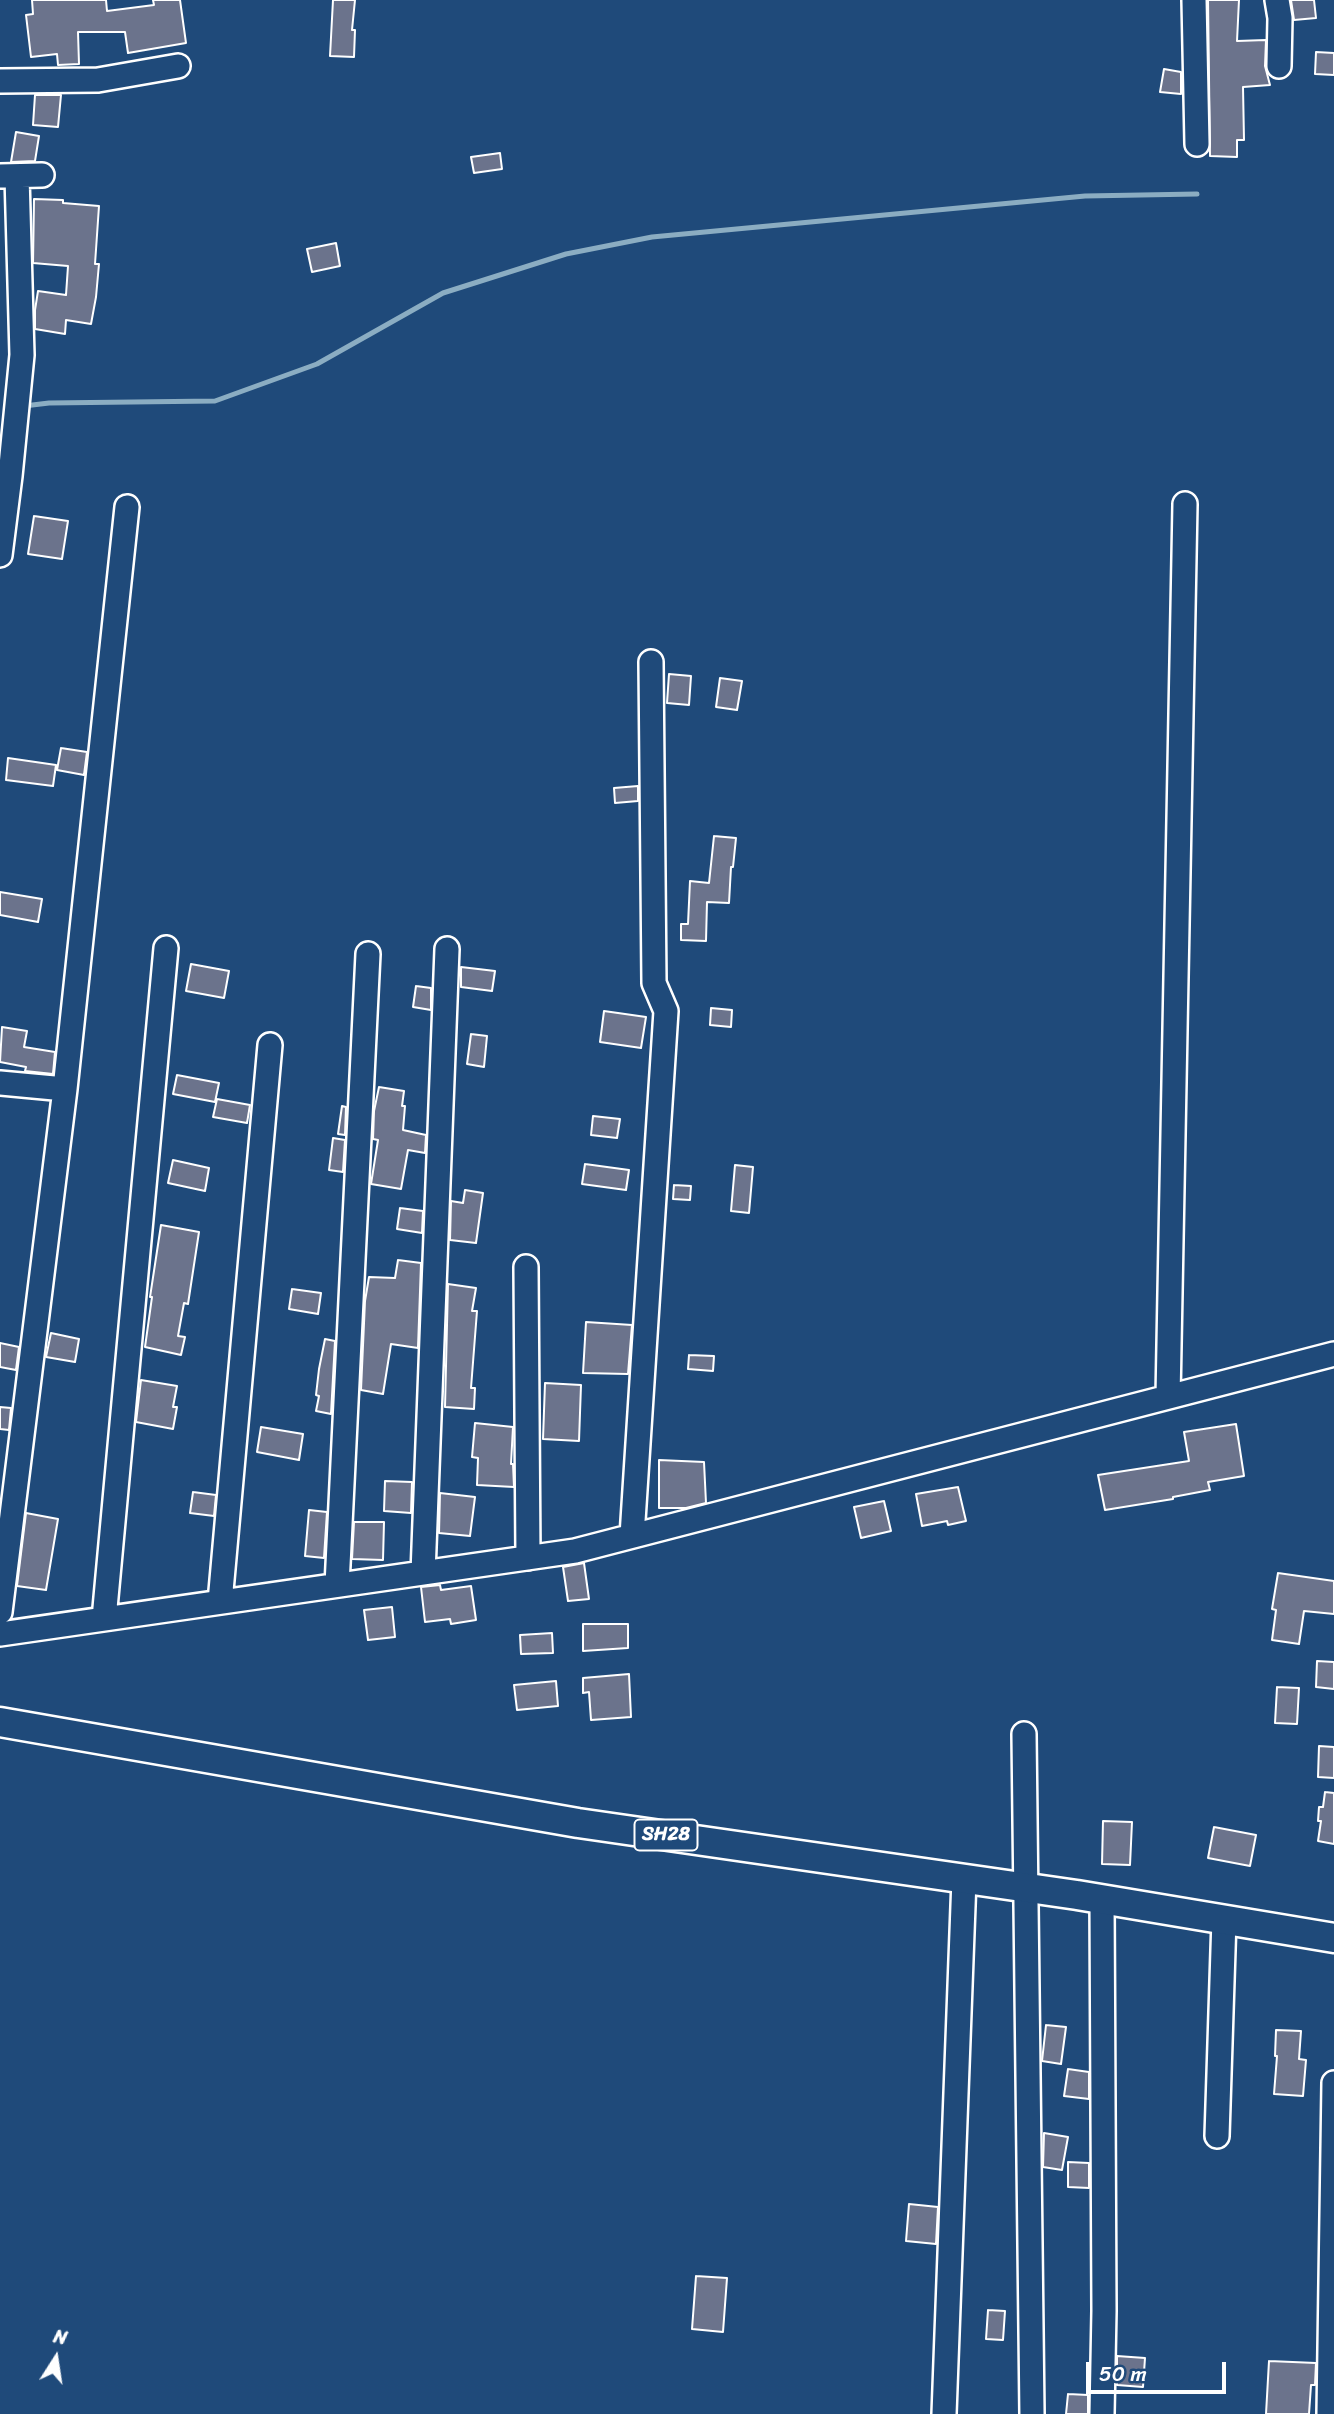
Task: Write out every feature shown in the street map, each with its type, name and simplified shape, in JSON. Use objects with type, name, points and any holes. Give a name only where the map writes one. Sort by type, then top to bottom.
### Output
[{"type":"main road","name":"SH28","points":[[0,1722],[578,1822],[1101,1899],[1334,1937]]},
{"type":"street","points":[[1194,0],[1196,144]]},
{"type":"street","points":[[1277,0],[1280,18],[1279,66]]},
{"type":"street","points":[[0,81],[99,80],[178,66]]},
{"type":"street","points":[[0,555],[22,355],[9,176],[42,175]]},
{"type":"street","points":[[1168,1397],[1185,504]]},
{"type":"street","points":[[0,1612],[65,1089],[127,507]]},
{"type":"street","points":[[632,1536],[666,1011],[654,984],[651,662]]},
{"type":"street","points":[[104,1619],[166,948]]},
{"type":"street","points":[[423,1573],[447,948]]},
{"type":"street","points":[[337,1586],[368,954]]},
{"type":"street","points":[[220,1602],[270,1045]]},
{"type":"street","points":[[0,1083],[65,1089]]},
{"type":"street","points":[[526,1267],[528,1558]]},
{"type":"street","points":[[0,1634],[575,1551],[1334,1354]]},
{"type":"street","points":[[1024,1734],[1032,2414]]},
{"type":"street","points":[[944,2414],[964,1879]]},
{"type":"street","points":[[1101,1899],[1104,2298],[1102,2414]]},
{"type":"street","points":[[1217,2136],[1224,1919]]},
{"type":"street","points":[[1329,2414],[1334,2083]]},
{"type":"building","points":[[32,0],[106,0],[107,11],[154,5],[153,0],[180,0],[186,43],[128,53],[125,32],[78,32],[79,64],[58,65],[57,54],[31,57],[26,15],[33,14]]},
{"type":"building","points":[[333,0],[355,0],[352,30],[355,30],[354,57],[330,56]]},
{"type":"building","points":[[1208,0],[1239,0],[1237,41],[1266,40],[1265,66],[1270,85],[1243,87],[1244,140],[1237,140],[1237,157],[1210,156]]},
{"type":"building","points":[[1291,0],[1314,0],[1316,18],[1294,20]]},
{"type":"building","points":[[1316,52],[1334,53],[1334,75],[1315,74]]},
{"type":"building","points":[[1164,69],[1181,72],[1181,94],[1160,92]]},
{"type":"building","points":[[35,95],[61,95],[58,127],[33,125]]},
{"type":"building","points":[[16,132],[39,136],[35,161],[11,162]]},
{"type":"building","points":[[500,153],[502,169],[474,173],[471,157]]},
{"type":"building","points":[[34,199],[63,200],[63,203],[99,206],[95,264],[99,264],[91,324],[66,320],[65,334],[35,329],[38,291],[66,295],[68,266],[33,263]]},
{"type":"building","points":[[336,243],[340,266],[312,272],[307,249]]},
{"type":"building","points":[[34,516],[68,521],[62,559],[28,554]]},
{"type":"building","points":[[669,674],[691,676],[689,705],[667,703]]},
{"type":"building","points":[[720,678],[742,681],[737,710],[716,707]]},
{"type":"building","points":[[61,748],[87,752],[84,775],[57,770]]},
{"type":"building","points":[[8,758],[56,765],[53,786],[6,780]]},
{"type":"building","points":[[638,786],[638,801],[615,803],[614,788]]},
{"type":"building","points":[[714,836],[736,838],[729,903],[707,902],[706,941],[681,940],[681,924],[688,924],[690,881],[709,883]]},
{"type":"building","points":[[0,892],[42,899],[38,922],[0,915]]},
{"type":"building","points":[[191,964],[229,971],[224,998],[186,991]]},
{"type":"building","points":[[461,967],[495,971],[492,991],[461,987]]},
{"type":"building","points":[[416,986],[431,988],[431,1010],[413,1007]]},
{"type":"building","points":[[711,1008],[732,1010],[731,1027],[710,1025]]},
{"type":"building","points":[[604,1011],[646,1017],[641,1048],[600,1042]]},
{"type":"building","points":[[2,1027],[27,1031],[24,1047],[55,1052],[53,1074],[25,1071],[26,1067],[0,1062]]},
{"type":"building","points":[[471,1034],[487,1036],[484,1067],[467,1064]]},
{"type":"building","points":[[177,1075],[219,1083],[215,1102],[173,1094]]},
{"type":"building","points":[[379,1087],[404,1091],[403,1130],[426,1135],[425,1153],[408,1150],[401,1189],[371,1184],[378,1140],[373,1139],[374,1111]]},
{"type":"building","points":[[217,1099],[250,1105],[247,1123],[213,1117]]},
{"type":"building","points":[[342,1106],[346,1107],[345,1135],[338,1134]]},
{"type":"building","points":[[593,1116],[620,1119],[617,1138],[591,1135]]},
{"type":"building","points":[[333,1138],[345,1140],[343,1172],[329,1170]]},
{"type":"building","points":[[173,1160],[209,1168],[205,1191],[168,1183]]},
{"type":"building","points":[[585,1164],[629,1170],[626,1190],[582,1184]]},
{"type":"building","points":[[735,1165],[753,1167],[749,1213],[731,1211]]},
{"type":"building","points":[[674,1185],[691,1186],[690,1200],[673,1199]]},
{"type":"building","points":[[465,1190],[483,1193],[476,1243],[450,1240],[451,1201],[463,1203]]},
{"type":"building","points":[[400,1208],[423,1211],[422,1233],[397,1229]]},
{"type":"building","points":[[161,1225],[199,1232],[188,1304],[184,1303],[178,1336],[185,1337],[181,1355],[145,1347]]},
{"type":"building","points":[[398,1260],[421,1263],[418,1348],[391,1344],[383,1394],[361,1390],[365,1301],[369,1277],[395,1278]]},
{"type":"building","points":[[448,1284],[476,1288],[472,1311],[477,1311],[471,1388],[475,1388],[474,1409],[445,1407]]},
{"type":"building","points":[[292,1289],[321,1293],[318,1314],[289,1309]]},
{"type":"building","points":[[586,1322],[632,1325],[628,1374],[583,1373]]},
{"type":"building","points":[[51,1333],[79,1339],[75,1362],[46,1357]]},
{"type":"building","points":[[325,1339],[335,1341],[331,1414],[316,1411],[319,1369]]},
{"type":"building","points":[[0,1343],[19,1347],[16,1370],[0,1367]]},
{"type":"building","points":[[689,1355],[714,1356],[713,1371],[688,1369]]},
{"type":"building","points":[[141,1380],[177,1386],[173,1429],[136,1422]]},
{"type":"building","points":[[545,1383],[581,1385],[579,1441],[543,1439]]},
{"type":"building","points":[[0,1407],[11,1408],[9,1430],[0,1429]]},
{"type":"building","points":[[475,1423],[513,1427],[511,1464],[514,1487],[477,1485],[478,1458],[472,1457]]},
{"type":"building","points":[[1236,1424],[1244,1476],[1208,1482],[1210,1490],[1105,1510],[1098,1475],[1189,1461],[1184,1432]]},
{"type":"building","points":[[261,1427],[303,1434],[299,1460],[257,1452]]},
{"type":"building","points":[[659,1460],[704,1462],[706,1503],[686,1508],[659,1508]]},
{"type":"building","points":[[385,1481],[412,1482],[411,1513],[384,1511]]},
{"type":"building","points":[[958,1487],[966,1521],[948,1525],[947,1521],[922,1526],[916,1494]]},
{"type":"building","points":[[193,1492],[216,1495],[214,1516],[190,1513]]},
{"type":"building","points":[[440,1493],[475,1497],[470,1536],[439,1533]]},
{"type":"building","points":[[884,1501],[891,1531],[861,1538],[854,1507]]},
{"type":"building","points":[[309,1510],[327,1512],[324,1558],[305,1556]]},
{"type":"building","points":[[26,1513],[58,1519],[46,1590],[17,1586]]},
{"type":"building","points":[[354,1522],[384,1522],[383,1560],[352,1559]]},
{"type":"building","points":[[584,1563],[589,1599],[568,1601],[563,1567]]},
{"type":"building","points":[[1278,1573],[1334,1581],[1334,1614],[1304,1611],[1299,1644],[1272,1640],[1276,1610],[1272,1609]]},
{"type":"building","points":[[440,1585],[441,1590],[471,1586],[476,1620],[451,1624],[450,1619],[425,1622],[421,1587]]},
{"type":"building","points":[[392,1607],[395,1637],[368,1640],[364,1610]]},
{"type":"building","points":[[583,1624],[628,1624],[628,1648],[583,1651]]},
{"type":"building","points":[[552,1633],[553,1653],[521,1654],[520,1635]]},
{"type":"building","points":[[1317,1661],[1334,1662],[1334,1689],[1316,1687]]},
{"type":"building","points":[[629,1674],[631,1717],[591,1720],[589,1692],[583,1693],[583,1678]]},
{"type":"building","points":[[556,1681],[558,1706],[517,1710],[514,1685]]},
{"type":"building","points":[[1277,1687],[1299,1688],[1297,1724],[1275,1723]]},
{"type":"building","points":[[1319,1746],[1334,1747],[1334,1778],[1318,1777]]},
{"type":"building","points":[[1325,1792],[1334,1793],[1334,1844],[1318,1841],[1321,1821],[1318,1821],[1319,1807],[1323,1807]]},
{"type":"building","points":[[1103,1821],[1132,1822],[1130,1865],[1102,1864]]},
{"type":"building","points":[[1214,1827],[1256,1835],[1250,1866],[1208,1858]]},
{"type":"building","points":[[1046,2025],[1066,2027],[1061,2064],[1042,2061]]},
{"type":"building","points":[[1276,2030],[1301,2031],[1299,2059],[1306,2060],[1303,2096],[1274,2094]]},
{"type":"building","points":[[1068,2069],[1089,2072],[1089,2099],[1064,2096]]},
{"type":"building","points":[[1044,2133],[1068,2137],[1062,2170],[1043,2167]]},
{"type":"building","points":[[1068,2162],[1089,2163],[1089,2188],[1068,2187]]},
{"type":"building","points":[[909,2204],[938,2207],[936,2244],[906,2241]]},
{"type":"building","points":[[696,2276],[727,2278],[723,2332],[692,2329]]},
{"type":"building","points":[[988,2310],[1005,2311],[1003,2340],[986,2339]]},
{"type":"building","points":[[1117,2356],[1145,2358],[1143,2387],[1117,2385]]},
{"type":"building","points":[[1269,2361],[1316,2363],[1309,2414],[1266,2414]]},
{"type":"building","points":[[1068,2394],[1088,2395],[1088,2414],[1066,2414]]},
{"type":"waterway","points":[[24,406],[49,403],[215,401],[317,364],[443,293],[566,254],[652,237],[1085,196],[1197,194]]}]
